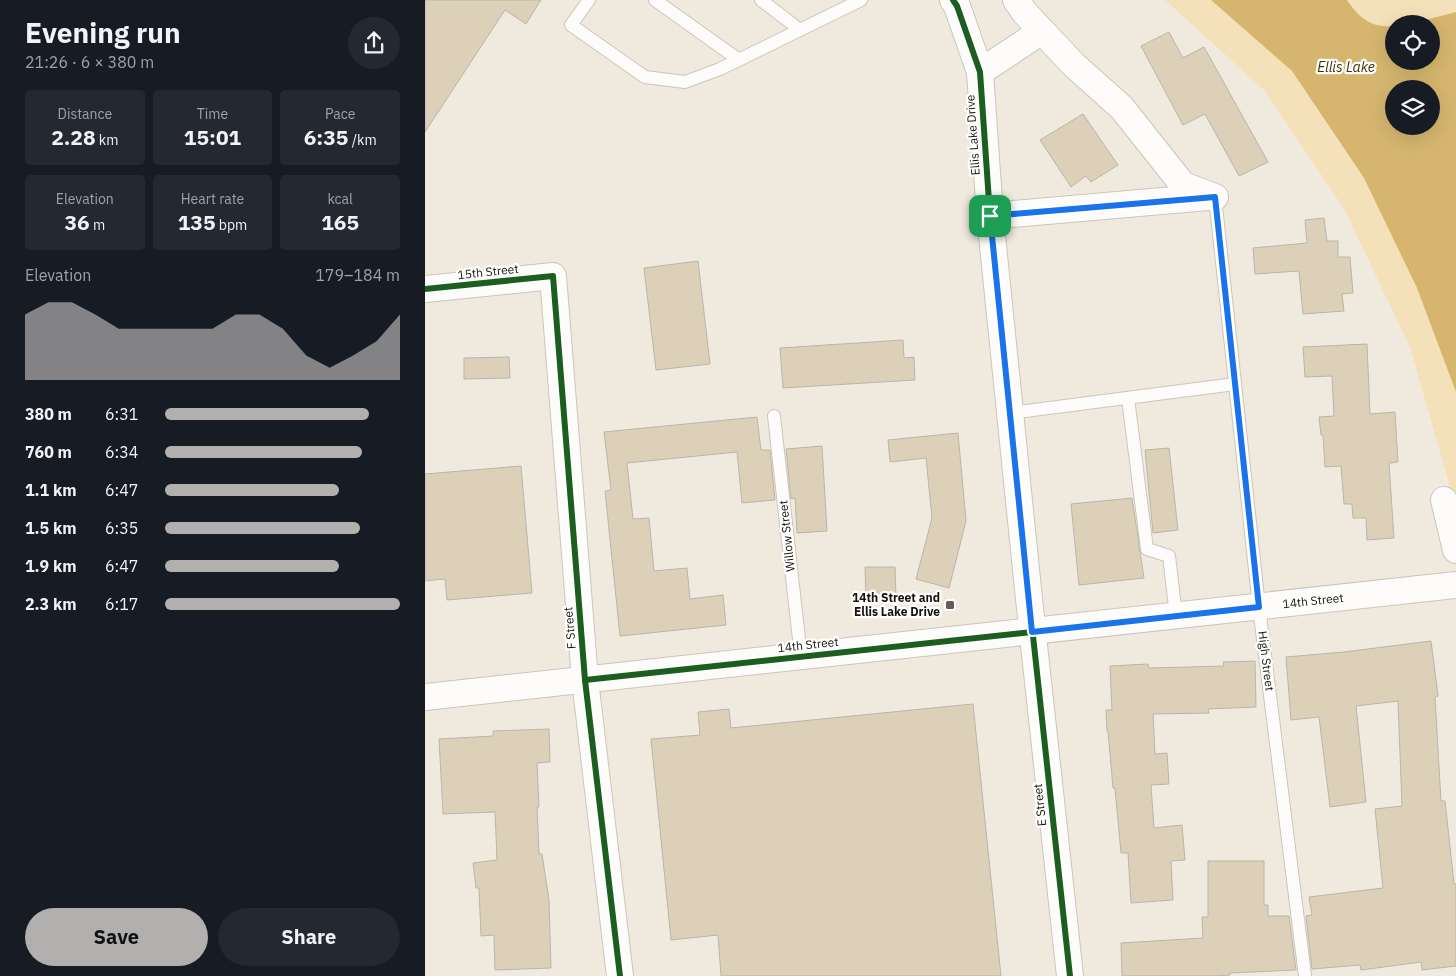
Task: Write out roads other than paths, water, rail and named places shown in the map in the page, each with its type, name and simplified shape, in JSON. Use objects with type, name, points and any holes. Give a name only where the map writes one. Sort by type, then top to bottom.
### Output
[{"type":"street","name":"Ellis Lake Drive","points":[[953,0],[957,6],[980,72],[990,216],[1032,632]]},
{"type":"street","points":[[1016,0],[1025,13],[1074,65],[1122,108],[1183,185],[1215,197]]},
{"type":"street","points":[[980,72],[1042,31]]},
{"type":"street","points":[[990,216],[1215,197]]},
{"type":"street","name":"15th Street","points":[[425,289],[553,276]]},
{"type":"street","name":"F Street","points":[[553,276],[585,680],[620,976]]},
{"type":"street","points":[[1443,500],[1456,550]]},
{"type":"street","name":"14th Street","points":[[425,697],[1456,585]]},
{"type":"street","name":"E Street","points":[[1032,632],[1070,976]]},
{"type":"lane","points":[[589,0],[571,25],[645,76],[685,82],[720,69],[861,0]]},
{"type":"lane","points":[[655,0],[739,60]]},
{"type":"lane","points":[[761,0],[800,30]]},
{"type":"lane","name":"High Street","points":[[1215,197],[1259,607],[1305,976]]},
{"type":"lane","points":[[1010,413],[1235,384]]},
{"type":"lane","points":[[1128,398],[1147,549],[1169,556],[1176,616]]},
{"type":"lane","name":"Willow Street","points":[[774,416],[801,656]]},
{"type":"water","name":"Ellis Lake","points":[[1211,0],[1347,0],[1361,17],[1372,23],[1385,26],[1385,70],[1440,70],[1440,16],[1456,12],[1456,392],[1417,288],[1364,178],[1292,71]]},
{"type":"place","name":"14th Street and Ellis Lake Drive","points":[[950,605]]}]
